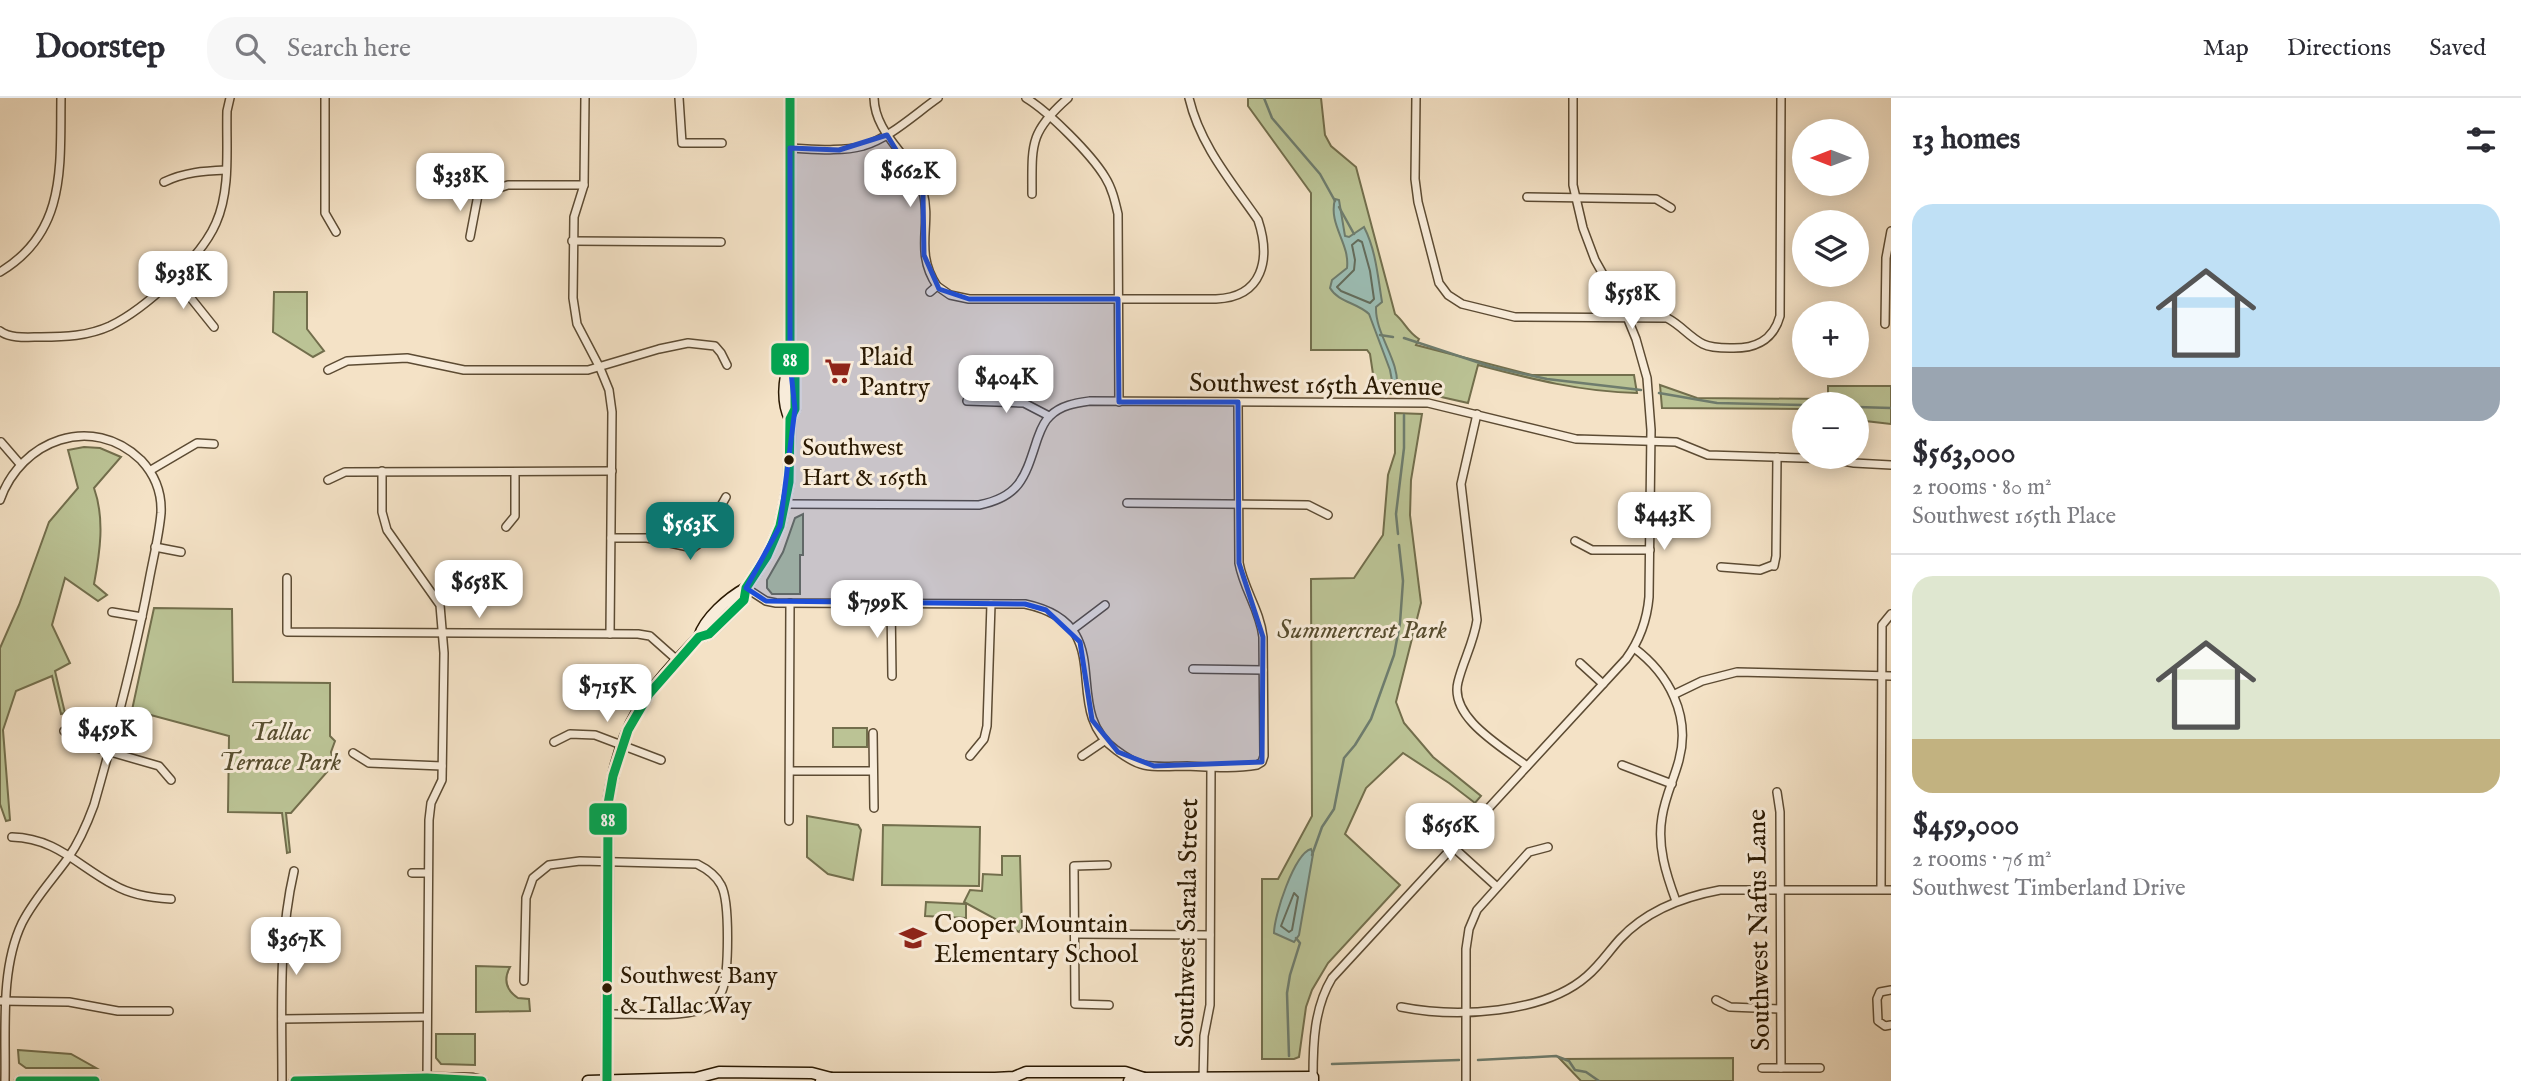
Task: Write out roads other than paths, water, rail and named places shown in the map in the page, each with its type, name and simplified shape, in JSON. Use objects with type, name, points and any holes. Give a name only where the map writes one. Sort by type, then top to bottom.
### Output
[{"type":"main road","points":[[607,1080],[608,804],[621,744],[652,688],[699,637],[702,627],[736,594],[746,588],[767,556],[786,504],[790,419],[795,409],[795,375],[790,363],[790,98]]},
{"type":"main road","points":[[588,1081],[695,1078],[719,1072],[812,1073],[826,1080],[1014,1077],[1025,1081]]},
{"type":"main road","points":[[1014,1077],[1026,1072],[1125,1072],[1144,1078]]},
{"type":"main road","points":[[695,1078],[707,1081]]},
{"type":"main road","points":[[1129,1081],[1144,1078],[1313,1079]]},
{"type":"main road","points":[[20,1081],[95,1081]]},
{"type":"main road","points":[[295,1081],[482,1081]]},
{"type":"street","points":[[0,272],[14,264],[38,238],[45,229],[55,204],[60,173],[61,98]]},
{"type":"street","points":[[0,331],[20,338],[69,337],[109,326],[129,314],[192,261],[213,230],[225,195],[227,111],[230,98]]},
{"type":"street","points":[[325,98],[325,213],[335,232]]},
{"type":"street","points":[[585,98],[584,185],[574,217],[572,241],[573,298],[577,324],[609,390],[612,412],[610,634]]},
{"type":"street","points":[[679,98],[682,143],[722,143]]},
{"type":"street","points":[[874,98],[875,116],[916,174],[923,194],[924,255],[928,271],[937,286],[950,295],[969,299],[1231,299],[1244,294],[1255,284],[1262,271],[1263,234],[1258,220],[1205,143],[1194,120],[1189,98]]},
{"type":"street","points":[[790,148],[839,150],[864,146],[887,135],[938,98]]},
{"type":"street","points":[[1026,98],[1048,115],[1095,162],[1110,188],[1118,214],[1119,401]]},
{"type":"street","points":[[1032,194],[1032,151],[1037,131],[1048,115],[1068,98]]},
{"type":"street","points":[[1416,98],[1415,179],[1418,202],[1440,283],[1448,295],[1462,304],[1515,317],[1667,318],[1706,346],[1718,348],[1754,346],[1767,339],[1780,316],[1781,98]]},
{"type":"street","points":[[1313,1079],[1316,1024],[1327,986],[1340,968],[1634,648],[1648,611],[1651,441],[1647,378],[1627,317],[1589,245],[1576,197],[1572,163],[1573,98]]},
{"type":"street","points":[[164,183],[196,172],[226,170]]},
{"type":"street","points":[[429,184],[455,185],[478,195],[508,185],[584,185]]},
{"type":"street","points":[[470,237],[478,195]]},
{"type":"street","points":[[1527,197],[1656,199],[1671,208]]},
{"type":"street","points":[[1885,324],[1886,258],[1891,231]]},
{"type":"street","points":[[572,241],[721,242]]},
{"type":"street","points":[[174,277],[214,327]]},
{"type":"street","points":[[930,292],[937,286]]},
{"type":"street","points":[[328,370],[347,361],[407,358],[485,372],[578,371],[600,368],[659,349],[688,343],[715,346],[727,365]]},
{"type":"street","points":[[786,504],[979,505],[996,502],[1020,484],[1040,431],[1049,416],[1024,403],[967,401]]},
{"type":"street","name":"Southwest 165th Avenue","points":[[1049,416],[1073,404],[1119,401],[1427,403],[1576,439],[1676,442],[1708,456],[1832,459],[1891,465]]},
{"type":"street","points":[[746,588],[766,601],[790,603],[1025,604],[1046,610],[1072,630],[1084,654],[1088,708],[1104,741],[1118,752],[1144,765],[1250,767],[1262,762],[1264,756],[1263,670],[1261,621],[1243,582],[1239,563],[1238,402]]},
{"type":"street","points":[[1477,414],[1461,484],[1477,620],[1458,682],[1457,697],[1470,721],[1527,766]]},
{"type":"street","points":[[0,500],[20,464],[37,451],[57,441],[87,435],[116,441],[151,470],[158,484],[161,512],[142,617],[109,752],[84,832],[70,856],[30,907],[10,950],[3,1001],[5,1081]]},
{"type":"street","points":[[1,442],[20,464]]},
{"type":"street","points":[[151,470],[197,443],[214,444]]},
{"type":"street","points":[[1721,567],[1760,570],[1774,565],[1777,457]]},
{"type":"street","points":[[382,471],[382,512],[387,530],[440,605],[444,634],[442,780],[431,803],[428,873],[427,1080]]},
{"type":"street","points":[[328,480],[345,472],[612,471]]},
{"type":"street","points":[[506,527],[515,516],[515,472]]},
{"type":"street","points":[[611,538],[647,538],[693,548],[700,543],[726,497]]},
{"type":"street","points":[[1127,503],[1238,502],[1308,505],[1328,515]]},
{"type":"street","points":[[1575,541],[1592,550],[1650,550]]},
{"type":"street","points":[[155,547],[181,552]]},
{"type":"street","points":[[287,578],[287,632],[638,634],[650,636],[677,660]]},
{"type":"street","points":[[789,821],[790,603]]},
{"type":"street","points":[[891,603],[892,677]]},
{"type":"street","points":[[970,756],[984,739],[987,726],[991,604]]},
{"type":"street","points":[[1072,630],[1105,606]]},
{"type":"street","points":[[112,612],[142,617]]},
{"type":"street","points":[[1881,889],[1887,675],[1882,625],[1891,614]]},
{"type":"street","points":[[1634,648],[1659,670],[1675,694],[1683,741],[1661,820],[1665,870],[1676,901]]},
{"type":"street","points":[[1580,663],[1603,684]]},
{"type":"street","points":[[1193,670],[1263,670]]},
{"type":"street","points":[[1675,694],[1702,681],[1737,672],[1887,675]]},
{"type":"street","points":[[64,732],[76,742],[159,765],[171,780]]},
{"type":"street","points":[[873,733],[874,808]]},
{"type":"street","points":[[554,742],[570,734],[595,734],[661,760]]},
{"type":"street","points":[[1082,756],[1104,741]]},
{"type":"street","points":[[353,753],[369,764],[442,766]]},
{"type":"street","points":[[1622,765],[1672,784]]},
{"type":"street","name":"Southwest Sarala Street","points":[[1203,1079],[1204,1036],[1210,1004],[1211,767]]},
{"type":"street","points":[[790,771],[873,771]]},
{"type":"street","name":"Southwest Nafus Lane","points":[[1777,792],[1780,812],[1781,1068]]},
{"type":"street","points":[[1416,820],[1431,827],[1496,886]]},
{"type":"street","points":[[12,837],[45,842],[114,886],[133,893],[172,899]]},
{"type":"street","points":[[1466,1081],[1466,949],[1469,929],[1477,910],[1496,886],[1529,852],[1548,847]]},
{"type":"street","points":[[524,981],[526,898],[533,878],[549,865],[563,862],[697,864],[709,870],[721,882],[726,897],[726,971],[722,992],[712,1004],[691,1013],[607,1014]]},
{"type":"street","points":[[1107,865],[1074,866],[1075,1004],[1110,1005]]},
{"type":"street","points":[[282,1081],[281,969],[294,871]]},
{"type":"street","points":[[412,873],[428,873]]},
{"type":"street","points":[[1401,1007],[1420,1011],[1515,1008],[1541,1001],[1586,977],[1622,937],[1642,920],[1676,901],[1720,890],[1891,890]]},
{"type":"street","points":[[1075,934],[1210,935]]},
{"type":"street","points":[[1891,990],[1880,992],[1877,999],[1878,1021],[1885,1027],[1891,1025]]},
{"type":"street","points":[[1716,1000],[1730,1007],[1780,1009]]},
{"type":"street","points":[[3,1001],[69,1002],[118,1011],[169,1011]]},
{"type":"street","points":[[282,1019],[427,1017]]},
{"type":"street","name":"Southwest Nafus Lane","points":[[1762,1068],[1820,1068]]},
{"type":"water","points":[[1335,199],[1339,200],[1345,236],[1349,237],[1364,227],[1371,245],[1382,302],[1376,307],[1379,328],[1395,367],[1397,388],[1393,386],[1390,370],[1369,314],[1338,296],[1330,288],[1332,280],[1347,268],[1345,250],[1334,217]]},
{"type":"water","points":[[1311,849],[1313,854],[1299,935],[1294,942],[1274,933],[1275,925],[1292,873],[1305,853]]},
{"type":"waterway","points":[[1264,98],[1272,118],[1320,174],[1335,201]]},
{"type":"waterway","points":[[1339,207],[1354,234]]},
{"type":"waterway","points":[[1380,335],[1393,337]]},
{"type":"waterway","points":[[1404,338],[1492,367],[1547,379],[1641,390]]},
{"type":"waterway","points":[[1659,393],[1717,403],[1792,405]]},
{"type":"waterway","points":[[1869,407],[1891,408]]},
{"type":"waterway","points":[[1398,534],[1396,514],[1404,448],[1404,415]]},
{"type":"waterway","points":[[1312,855],[1322,827],[1334,809],[1344,758],[1371,719],[1394,655],[1403,581],[1399,545]]},
{"type":"waterway","points":[[1289,1056],[1287,993],[1300,943],[1296,938]]},
{"type":"waterway","points":[[1478,1060],[1556,1056],[1569,1061],[1575,1070],[1586,1072],[1599,1081]]},
{"type":"waterway","points":[[1332,1064],[1459,1060]]},
{"type":"place","name":"Plaid Pantry","points":[[838,371]]},
{"type":"place","name":"Southwest Hart & 165th","points":[[789,460]]},
{"type":"place","name":"Cooper Mountain Elementary School","points":[[913,938]]},
{"type":"place","name":"Southwest Bany & Tallac Way","points":[[607,988]]},
{"type":"park label","name":"Summercrest Park","points":[[1362,629]]},
{"type":"park label","name":"Tallac Terrace Park","points":[[280,746]]}]
